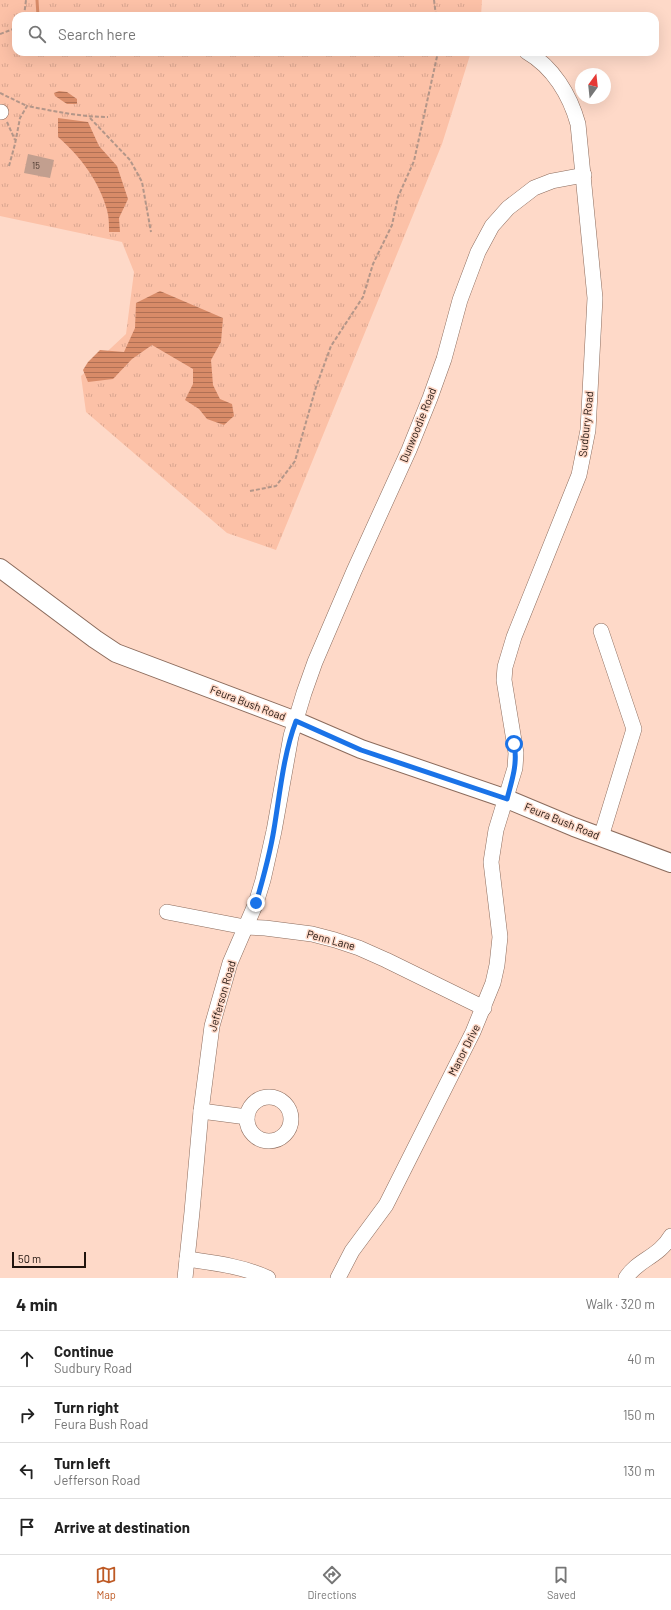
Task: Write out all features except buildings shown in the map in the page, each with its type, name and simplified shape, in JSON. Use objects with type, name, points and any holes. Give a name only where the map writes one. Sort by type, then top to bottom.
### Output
[{"type":"main road","name":"Feura Bush Road","points":[[0,568],[116,653],[296,721],[361,750],[507,799],[601,837],[671,863]]},
{"type":"street","name":"Sudbury Road","points":[[507,799],[516,768],[516,753],[504,680],[507,657],[579,475],[588,430],[595,298],[578,124],[574,109],[563,88],[550,72],[533,56]]},
{"type":"street","name":"Dunwoodie Road","points":[[296,721],[315,662],[354,570],[406,457],[430,398],[444,359],[460,300],[478,252],[488,233],[492,226],[508,208],[534,188],[552,181],[584,175]]},
{"type":"street","points":[[601,631],[634,729],[601,837]]},
{"type":"street","name":"Jefferson Road","points":[[185,1278],[201,1111],[212,1026],[230,963],[246,927],[263,880],[274,831],[291,736],[296,721]]},
{"type":"street","name":"Manor Drive","points":[[338,1278],[352,1251],[386,1205],[473,1032],[493,983],[500,938],[491,862],[496,830],[507,799]]},
{"type":"street","name":"Penn Lane","points":[[166,912],[246,927],[312,934],[359,948],[484,1008]]},
{"type":"street","points":[[201,1111],[247,1117]]},
{"type":"street","points":[[626,1278],[639,1264],[659,1251],[671,1236]]},
{"type":"street","points":[[187,1259],[220,1263],[245,1269],[268,1278]]},
{"type":"path","points":[[24,12],[26,0]]},
{"type":"path","points":[[434,0],[436,12]]},
{"type":"path","points":[[0,34],[12,30]]},
{"type":"path","points":[[250,491],[276,486],[295,461],[316,387],[331,346],[363,297],[373,264],[392,225],[398,197],[414,161],[437,56]]},
{"type":"path","points":[[0,93],[27,106],[89,117],[108,116]]},
{"type":"path","points":[[9,166],[20,118],[27,106]]},
{"type":"path","points":[[1,112],[16,140]]},
{"type":"path","points":[[89,117],[130,160],[142,182],[151,232]]},
{"type":"green space","points":[[0,0],[482,0],[481,12],[12,12],[12,56],[470,56],[442,144],[276,550],[227,533],[86,412],[81,376],[126,334],[134,272],[122,242],[0,216]]},
{"type":"shaded area","points":[[59,91],[67,92],[77,99],[77,104],[67,104],[55,96],[54,93]]},
{"type":"shaded area","points":[[58,118],[88,122],[99,146],[117,166],[128,199],[119,218],[120,232],[109,232],[108,213],[104,199],[94,179],[82,161],[58,137]]},
{"type":"shaded area","points":[[160,291],[223,318],[221,342],[211,360],[213,385],[220,399],[232,404],[234,416],[224,425],[207,419],[199,409],[185,400],[193,384],[193,369],[152,345],[132,359],[113,379],[88,382],[83,370],[88,362],[100,350],[124,352],[135,328],[136,303]]},
{"type":"waterway","points":[[37,0],[38,12]]},
{"type":"route","points":[[256,903],[263,880],[274,831],[283,774],[291,736],[296,721],[361,750],[507,799],[516,768],[516,753],[514,744]]}]
